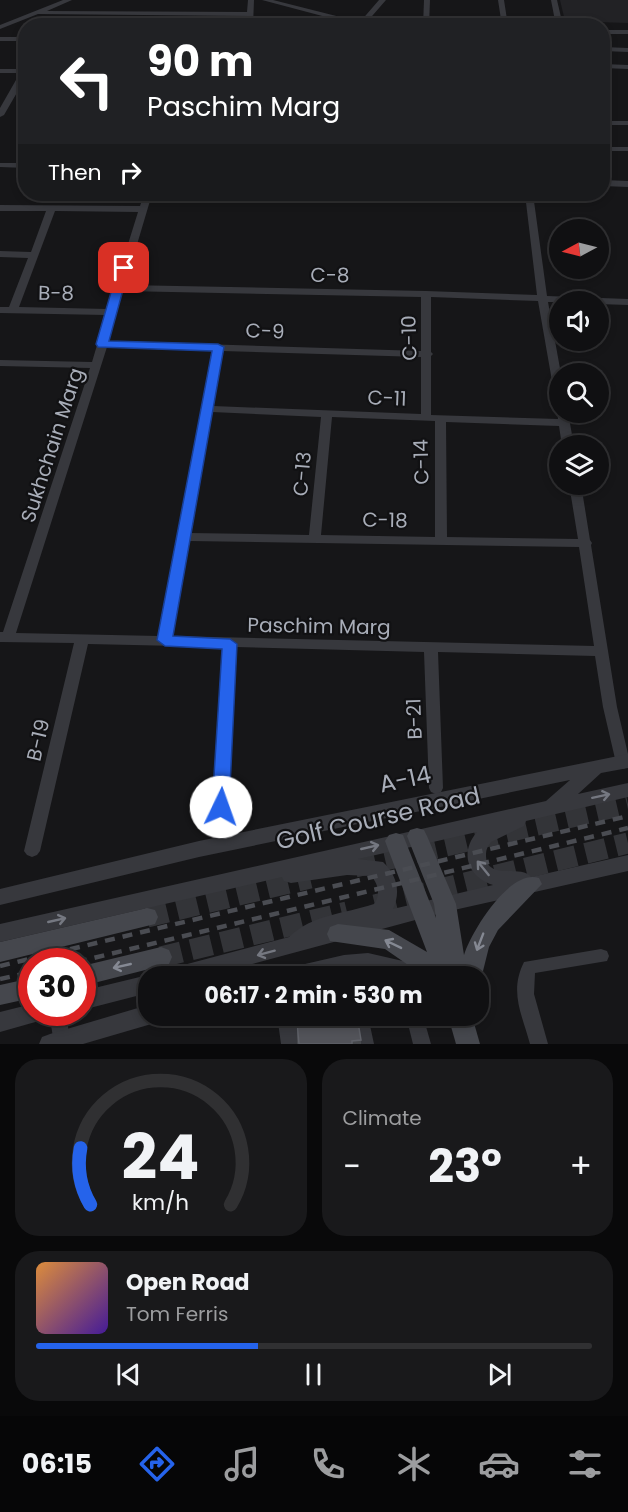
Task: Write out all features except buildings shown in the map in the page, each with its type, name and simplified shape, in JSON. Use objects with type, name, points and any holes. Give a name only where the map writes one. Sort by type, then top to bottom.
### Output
[{"type":"main road","points":[[417,836],[445,904],[454,966]]},
{"type":"main road","points":[[396,841],[443,966]]},
{"type":"main road","points":[[473,966],[486,927],[507,904],[531,885]]},
{"type":"main road","points":[[0,952],[147,917]]},
{"type":"main road","points":[[338,934],[389,940],[428,966]]},
{"type":"main road","points":[[96,973],[161,957]]},
{"type":"main road","points":[[0,995],[18,991]]},
{"type":"street","points":[[26,18],[69,0]]},
{"type":"street","points":[[250,18],[251,0]]},
{"type":"street","points":[[265,0],[329,18]]},
{"type":"street","points":[[299,9],[307,0]]},
{"type":"street","points":[[371,18],[384,0]]},
{"type":"street","points":[[426,18],[427,0]]},
{"type":"street","points":[[501,0],[504,18]]},
{"type":"street","points":[[554,0],[558,18]]},
{"type":"street","points":[[40,13],[250,14]]},
{"type":"street","points":[[0,27],[18,21]]},
{"type":"street","points":[[610,32],[628,32]]},
{"type":"street","points":[[0,39],[18,39]]},
{"type":"street","points":[[610,49],[628,50]]},
{"type":"street","points":[[610,66],[628,67]]},
{"type":"street","points":[[0,71],[18,71]]},
{"type":"street","points":[[0,115],[18,83]]},
{"type":"street","points":[[610,123],[628,123]]},
{"type":"street","points":[[610,148],[628,149]]},
{"type":"street","points":[[0,165],[18,166]]},
{"type":"street","points":[[610,183],[628,183]]},
{"type":"street","name":"Sukhchain Marg","points":[[4,637],[96,365],[117,288],[145,201]]},
{"type":"street","points":[[530,201],[542,298],[554,363]]},
{"type":"street","points":[[0,208],[142,209]]},
{"type":"street","points":[[13,310],[52,208]]},
{"type":"street","points":[[0,254],[35,255]]},
{"type":"street","name":"C-8","points":[[117,288],[426,294],[628,302]]},
{"type":"street","name":"C-10","points":[[426,294],[428,354],[426,417]]},
{"type":"street","name":"B-8","points":[[0,310],[111,312]]},
{"type":"street","name":"C-9","points":[[102,344],[428,354]]},
{"type":"street","points":[[165,640],[218,347]]},
{"type":"street","points":[[0,363],[96,365]]},
{"type":"street","name":"C-11","points":[[208,409],[440,418],[549,418]]},
{"type":"street","name":"C-13","points":[[315,539],[327,414]]},
{"type":"street","name":"C-14","points":[[440,418],[441,541]]},
{"type":"street","points":[[577,495],[586,543],[600,651],[625,762]]},
{"type":"street","name":"C-18","points":[[184,537],[586,543]]},
{"type":"street","name":"Paschim Marg","points":[[4,637],[600,651]]},
{"type":"street","name":"B-19","points":[[32,851],[82,639]]},
{"type":"street","points":[[221,807],[230,644]]},
{"type":"street","name":"B-21","points":[[431,648],[436,788]]},
{"type":"street","name":"A-14","points":[[0,897],[199,849],[625,762]]},
{"type":"street","points":[[550,807],[596,768]]},
{"type":"street","name":"Golf Course Road","points":[[0,933],[417,836],[628,790]]},
{"type":"street","points":[[525,813],[515,822],[484,838],[477,850],[478,863],[486,874],[501,880],[543,876],[558,879]]},
{"type":"street","points":[[215,966],[445,904],[628,863]]},
{"type":"street","points":[[271,871],[289,875],[365,866],[379,870],[387,888],[388,900],[381,910],[319,926],[304,933],[293,946]]},
{"type":"street","points":[[539,1044],[524,975],[530,967],[601,956]]},
{"type":"street","points":[[335,966],[368,962],[385,966]]},
{"type":"street","points":[[96,997],[138,987]]},
{"type":"street","points":[[0,1022],[18,1017]]},
{"type":"street","points":[[56,1026],[55,1043],[138,1018]]},
{"type":"street","points":[[288,1026],[290,1044]]},
{"type":"street","points":[[362,1026],[365,1044]]},
{"type":"street","points":[[418,1026],[422,1044]]},
{"type":"shaded area","points":[[560,0],[628,0],[628,23],[610,22],[610,18],[564,18]]},
{"type":"tunnel","points":[[355,867],[628,804]]},
{"type":"tunnel","points":[[375,905],[628,843]]},
{"type":"tunnel","points":[[147,917],[310,878]]},
{"type":"tunnel","points":[[161,957],[347,912]]},
{"type":"railway","points":[[0,966],[628,816]]},
{"type":"railway","points":[[96,957],[628,828]]},
{"type":"railway","points":[[0,979],[18,975]]},
{"type":"route","points":[[124,268],[102,344],[218,347],[165,640],[230,644],[221,807]]}]
